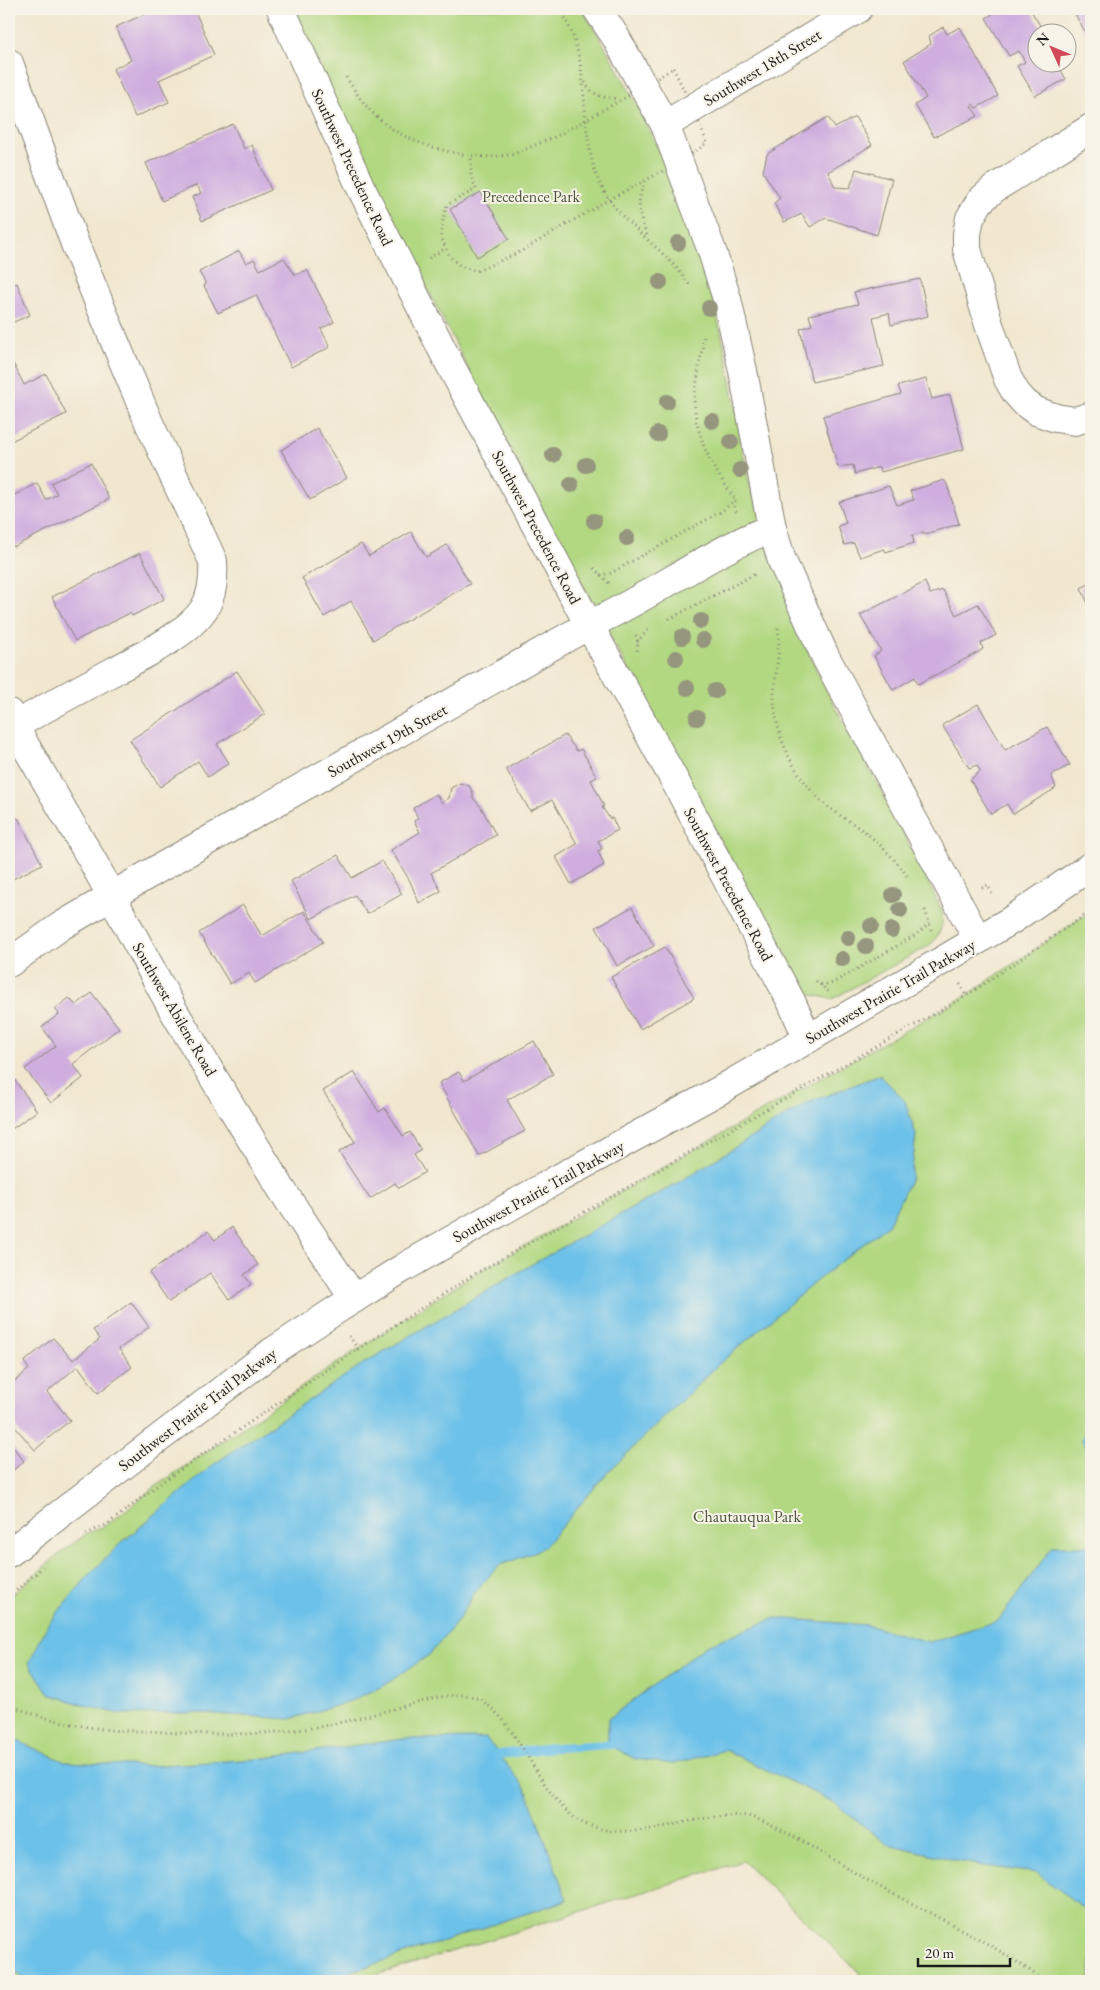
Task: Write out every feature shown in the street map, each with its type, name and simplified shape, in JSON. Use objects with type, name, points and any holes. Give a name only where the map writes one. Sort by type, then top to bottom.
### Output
[{"type":"street","name":"Southwest Precedence Road","points":[[281,9],[360,186],[446,356],[589,625],[676,783],[808,1039]]},
{"type":"street","points":[[597,9],[615,36],[633,93],[665,124],[712,251],[727,299],[767,493],[772,528],[782,561],[825,656],[978,940]]},
{"type":"street","name":"Southwest 18th Street","points":[[665,124],[858,9]]},
{"type":"street","points":[[9,63],[75,244],[150,425],[214,561],[214,578],[210,595],[204,609],[192,622],[165,642],[11,719]]},
{"type":"street","points":[[1091,128],[988,194],[980,201],[970,218],[966,234],[967,249],[989,325],[1008,379],[1016,392],[1025,403],[1036,411],[1056,418],[1075,421],[1091,416]]},
{"type":"street","name":"Southwest 19th Street","points":[[9,964],[61,926],[589,625],[622,610],[746,538],[772,528]]},
{"type":"street","name":"Southwest Abilene Road","points":[[11,719],[112,897],[172,1008],[282,1190],[343,1305]]},
{"type":"street","name":"Southwest Prairie Trail Parkway","points":[[9,1553],[272,1352],[343,1305],[561,1177],[722,1090],[978,940],[1010,921],[1091,866]]},
{"type":"path","points":[[345,75],[365,104],[382,121],[409,139],[441,151],[490,157],[514,154],[557,136],[673,68],[693,108],[707,144],[680,162],[520,252],[477,271],[460,266],[450,257],[441,237],[447,206],[476,189],[471,176],[471,156]]},
{"type":"path","points":[[584,81],[591,90],[599,95],[633,93]]},
{"type":"path","points":[[645,180],[639,199],[639,212],[641,223],[649,240]]},
{"type":"path","points":[[425,260],[446,248]]},
{"type":"path","points":[[570,588],[585,577],[612,574],[722,511],[742,495],[749,496],[767,493]]},
{"type":"path","points":[[664,621],[782,561]]},
{"type":"path","points":[[609,661],[626,652],[648,630],[656,626]]},
{"type":"path","points":[[790,1001],[811,986],[833,984],[919,934],[940,914],[988,885],[1010,921]]},
{"type":"path","points":[[79,1539],[108,1524],[159,1484],[358,1349],[474,1275],[966,996],[1091,911]]},
{"type":"path","points":[[947,958],[966,996]]},
{"type":"path","points":[[343,1305],[358,1349]]},
{"type":"path","points":[[9,1596],[44,1567]]},
{"type":"path","points":[[9,1706],[70,1723],[112,1730],[232,1735],[276,1732],[331,1724],[442,1697],[466,1695],[489,1705],[506,1723],[558,1802],[584,1824],[606,1830],[626,1832],[651,1830],[719,1815],[751,1817],[787,1832],[910,1904],[1017,1960],[1044,1981]]},
{"type":"green space","name":"Precedence Park","points":[[294,9],[582,9],[640,111],[673,182],[687,219],[700,255],[721,334],[750,486],[807,649],[825,688],[892,811],[942,910],[940,930],[929,946],[832,999],[808,994],[796,982],[510,449],[371,180]]},
{"type":"green space","name":"Chautauqua Park","points":[[1091,911],[1091,1981],[868,1981],[743,1861],[357,1981],[9,1981],[9,1597],[86,1534],[108,1524],[159,1484],[358,1349],[473,1275],[966,996]]},
{"type":"water","points":[[880,1075],[905,1101],[916,1135],[911,1178],[888,1225],[821,1277],[719,1364],[608,1472],[545,1546],[498,1566],[475,1592],[457,1622],[429,1655],[383,1686],[346,1703],[290,1719],[197,1713],[120,1714],[49,1694],[29,1663],[48,1624],[89,1575],[119,1545],[214,1464],[364,1363],[529,1266],[679,1182],[807,1103]]},
{"type":"water","points":[[1091,1412],[1091,1456],[1082,1440]]},
{"type":"water","points":[[1053,1546],[1091,1546],[1091,1914],[1037,1873],[977,1865],[887,1844],[833,1802],[725,1750],[673,1764],[635,1759],[608,1744],[608,1719],[707,1645],[775,1618],[867,1625],[929,1642],[998,1621]]},
{"type":"water","points":[[9,1737],[65,1762],[147,1766],[257,1759],[403,1739],[486,1738],[526,1789],[567,1900],[323,1981],[26,1981],[9,1965]]},
{"type":"building","points":[[156,9],[181,9],[183,14],[194,9],[214,55],[159,80],[169,102],[135,117],[113,69],[131,60],[116,27]]},
{"type":"building","points":[[1001,9],[1030,9],[1038,22],[1028,22],[1028,72],[1062,72],[1066,79],[1035,96],[1017,66],[1025,62],[1019,51],[1009,56],[986,18]]},
{"type":"building","points":[[1072,9],[1091,9],[1091,42]]},
{"type":"building","points":[[943,27],[947,34],[960,27],[998,96],[976,108],[973,104],[971,106],[978,116],[934,137],[915,105],[926,98],[904,61],[931,44],[929,36]]},
{"type":"building","points":[[828,117],[835,128],[855,117],[872,145],[828,172],[835,187],[850,188],[856,169],[892,179],[877,235],[826,218],[810,227],[802,214],[784,222],[774,203],[780,198],[763,172],[767,154]]},
{"type":"building","points":[[233,124],[244,149],[252,145],[271,190],[202,221],[192,197],[201,193],[197,185],[162,201],[146,163]]},
{"type":"building","points":[[481,192],[509,239],[477,257],[450,209]]},
{"type":"building","points":[[239,251],[246,263],[254,259],[260,270],[284,258],[295,275],[307,270],[334,322],[321,329],[330,347],[291,367],[256,295],[218,313],[199,272]]},
{"type":"building","points":[[920,279],[928,316],[891,325],[889,313],[873,317],[884,366],[812,382],[800,329],[812,325],[809,315],[858,304],[854,292]]},
{"type":"building","points":[[17,283],[30,315],[9,324],[9,286]]},
{"type":"building","points":[[9,355],[24,385],[46,374],[66,414],[9,442]]},
{"type":"building","points":[[926,379],[932,399],[950,395],[964,449],[881,472],[879,467],[855,474],[853,465],[838,467],[823,416],[901,394],[898,386]]},
{"type":"building","points":[[317,428],[347,478],[310,500],[281,450]]},
{"type":"building","points":[[91,463],[109,499],[13,547],[9,538],[9,498],[37,483],[46,500],[57,494],[51,483]]},
{"type":"building","points":[[944,480],[947,484],[959,524],[925,534],[924,532],[912,535],[914,543],[886,552],[884,549],[860,557],[854,543],[844,545],[838,526],[846,523],[839,502],[889,486],[897,505],[914,500],[910,491]]},
{"type":"building","points":[[411,532],[426,557],[447,545],[470,584],[373,640],[351,601],[324,617],[302,578],[361,544],[369,556]]},
{"type":"building","points":[[140,553],[164,599],[132,616],[130,613],[75,641],[52,597]]},
{"type":"building","points":[[925,582],[930,594],[943,590],[956,615],[978,604],[996,635],[981,643],[983,649],[975,654],[918,684],[915,677],[893,690],[874,656],[881,651],[860,615]]},
{"type":"building","points":[[1091,583],[1091,610],[1081,588]]},
{"type":"building","points":[[237,671],[265,714],[217,744],[229,763],[208,777],[198,761],[160,787],[130,740]]},
{"type":"building","points":[[978,704],[1005,750],[1047,727],[1070,765],[1051,775],[1056,788],[1013,814],[1007,804],[991,814],[970,780],[980,771],[977,765],[969,768],[942,725]]},
{"type":"building","points":[[565,735],[577,751],[581,749],[597,777],[591,780],[604,806],[602,807],[610,819],[612,818],[618,830],[598,841],[602,849],[598,851],[604,865],[571,884],[556,857],[577,844],[552,800],[530,811],[506,769]]},
{"type":"building","points":[[460,783],[469,786],[473,793],[473,798],[481,807],[496,835],[431,873],[441,891],[419,903],[410,881],[391,850],[420,832],[414,821],[418,818],[413,808],[436,794],[442,803],[449,798],[451,788]]},
{"type":"building","points":[[18,818],[42,864],[9,881],[9,822]]},
{"type":"building","points":[[338,855],[352,878],[382,861],[402,894],[367,914],[355,895],[311,919],[291,881]]},
{"type":"building","points":[[243,905],[262,936],[304,911],[323,942],[255,983],[249,973],[230,984],[199,933]]},
{"type":"building","points":[[632,907],[654,946],[617,966],[596,927]]},
{"type":"building","points":[[665,947],[694,998],[640,1029],[611,977]]},
{"type":"building","points":[[92,993],[119,1028],[73,1064],[83,1078],[51,1103],[25,1069],[56,1046],[42,1027],[59,1014],[55,1009],[69,998],[76,1005]]},
{"type":"building","points":[[534,1041],[553,1074],[507,1100],[525,1131],[479,1156],[439,1083],[459,1072],[464,1081]]},
{"type":"building","points":[[354,1072],[379,1112],[385,1108],[403,1136],[410,1132],[421,1150],[414,1155],[425,1172],[399,1188],[395,1183],[370,1199],[339,1152],[355,1142],[323,1091]]},
{"type":"building","points":[[12,1076],[37,1111],[9,1131],[9,1078]]},
{"type":"building","points":[[232,1227],[258,1265],[244,1275],[251,1284],[229,1300],[210,1273],[169,1302],[149,1273],[208,1231],[215,1240]]},
{"type":"building","points":[[131,1302],[149,1327],[119,1349],[132,1367],[98,1393],[78,1366],[47,1392],[70,1420],[35,1450],[9,1420],[9,1386],[29,1369],[24,1362],[53,1338],[73,1360],[100,1339],[93,1330]]},
{"type":"building","points":[[9,1442],[24,1461],[9,1474]]},
{"type":"building","points":[[688,1978],[701,1980],[701,1981],[687,1981]]},
{"type":"waterway","points":[[489,1756],[549,1748],[618,1744]]}]
